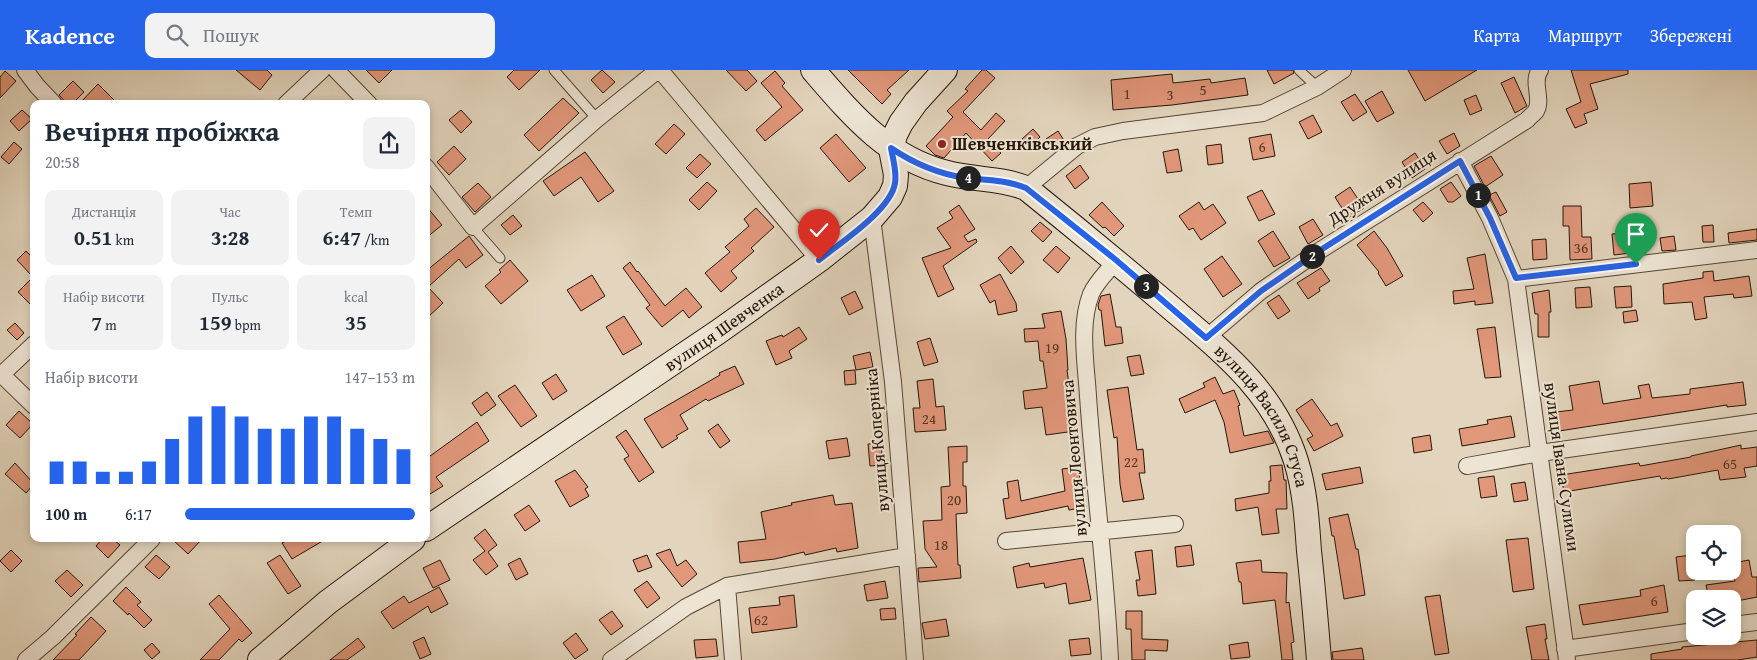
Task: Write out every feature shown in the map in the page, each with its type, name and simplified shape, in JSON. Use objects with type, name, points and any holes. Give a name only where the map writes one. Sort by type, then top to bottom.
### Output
[{"type":"street","points":[[25,70],[50,100]]},
{"type":"street","points":[[290,100],[322,70]]},
{"type":"street","points":[[336,70],[365,100]]},
{"type":"street","points":[[430,172],[473,227],[597,119],[659,70],[819,260]]},
{"type":"street","name":"вулиця Василя Стуса","points":[[813,70],[852,114],[891,148],[913,162],[964,177],[1012,183],[1026,188],[1116,260],[1234,363],[1259,389],[1271,406],[1290,444],[1297,463],[1306,512],[1319,660]]},
{"type":"street","points":[[891,148],[901,123],[916,102],[945,70]]},
{"type":"street","points":[[1026,188],[1077,146],[1096,138],[1123,131],[1263,114],[1316,87],[1343,70]]},
{"type":"street","name":"Дружня вулиця","points":[[1206,338],[1261,291],[1319,251],[1527,120],[1536,110],[1538,96],[1536,79],[1540,70]]},
{"type":"street","name":"вулиця Шевченка","points":[[430,526],[718,332],[819,260],[872,218],[890,196],[895,186],[896,176],[891,148]]},
{"type":"street","name":"Дружня вулиця","points":[[1460,161],[1490,218],[1516,278]]},
{"type":"street","name":"вулиця Коперніка","points":[[872,218],[893,382],[915,660]]},
{"type":"street","points":[[1516,278],[1757,250]]},
{"type":"street","name":"вулиця Леонтовича","points":[[1110,660],[1090,419],[1086,320],[1091,294],[1116,260]]},
{"type":"street","name":"вулиця Івана Сулими","points":[[1516,278],[1566,655]]},
{"type":"street","points":[[30,348],[0,374],[30,402]]},
{"type":"street","points":[[1467,466],[1757,422]]},
{"type":"street","points":[[1006,540],[1175,524]]},
{"type":"street","points":[[26,660],[53,637],[149,542]]},
{"type":"street","points":[[260,660],[328,602],[409,542]]},
{"type":"street","points":[[610,660],[686,606],[727,586],[907,556]]},
{"type":"street","points":[[727,586],[733,660]]},
{"type":"street","points":[[1741,624],[1757,622]]},
{"type":"street","points":[[1566,655],[1686,633]]},
{"type":"lane","points":[[554,70],[597,119]]},
{"type":"lane","points":[[1299,70],[1316,87]]},
{"type":"lane","points":[[473,227],[500,258]]},
{"type":"building","points":[[236,70],[267,70],[272,75],[260,90]]},
{"type":"building","points":[[366,70],[392,70],[379,83]]},
{"type":"building","points":[[514,70],[540,70],[519,90],[507,77]]},
{"type":"building","points":[[602,70],[615,82],[603,93],[591,80]]},
{"type":"building","points":[[726,70],[747,70],[757,81],[746,91]]},
{"type":"building","points":[[848,70],[909,70],[887,90],[891,94],[882,104]]},
{"type":"building","points":[[982,70],[986,70],[995,78],[963,112],[981,130],[996,113],[1005,121],[988,139],[1001,153],[992,161],[966,133],[944,158],[935,155],[926,146],[953,117],[947,111],[968,91],[965,89]]},
{"type":"building","points":[[1267,70],[1293,70],[1294,73],[1274,84]]},
{"type":"building","points":[[1408,70],[1477,70],[1425,101]]},
{"type":"building","points":[[1571,70],[1628,70],[1628,74],[1590,84],[1598,109],[1584,114],[1587,123],[1575,128],[1566,109],[1581,102]]},
{"type":"building","points":[[5,71],[16,81],[0,98],[0,77]]},
{"type":"building","points":[[775,71],[785,83],[782,86],[803,110],[765,141],[756,130],[782,107],[761,83]]},
{"type":"building","points":[[1172,74],[1173,83],[1210,79],[1211,83],[1245,78],[1248,95],[1172,105],[1113,110],[1111,80]]},
{"type":"building","points":[[1514,77],[1527,106],[1515,113],[1501,83]]},
{"type":"building","points":[[73,81],[84,92],[76,100],[63,100],[59,95]]},
{"type":"building","points":[[98,84],[114,100],[83,100]]},
{"type":"building","points":[[1382,91],[1394,113],[1377,122],[1365,101]]},
{"type":"building","points":[[1355,94],[1367,112],[1353,121],[1341,102]]},
{"type":"building","points":[[1476,95],[1482,110],[1470,115],[1464,100]]},
{"type":"building","points":[[563,98],[579,113],[539,151],[524,135]]},
{"type":"building","points":[[22,110],[30,117],[30,121],[19,131],[10,121]]},
{"type":"building","points":[[461,110],[472,122],[461,133],[449,120]]},
{"type":"building","points":[[1313,115],[1322,132],[1308,139],[1299,122]]},
{"type":"building","points":[[674,124],[685,134],[666,154],[655,144]]},
{"type":"building","points":[[1033,129],[1040,137],[1030,147],[1022,139]]},
{"type":"building","points":[[1058,131],[1065,142],[1053,150],[1046,139]]},
{"type":"building","points":[[1454,133],[1460,146],[1447,154],[1439,141]]},
{"type":"building","points":[[836,134],[866,168],[849,182],[820,148]]},
{"type":"building","points":[[1271,134],[1275,156],[1253,160],[1249,138]]},
{"type":"building","points":[[14,142],[22,149],[9,164],[1,157]]},
{"type":"building","points":[[1221,144],[1223,163],[1208,165],[1206,146]]},
{"type":"building","points":[[454,146],[466,159],[449,175],[437,162]]},
{"type":"building","points":[[1178,149],[1182,171],[1167,173],[1163,152]]},
{"type":"building","points":[[585,152],[614,191],[598,202],[581,177],[554,196],[543,181]]},
{"type":"building","points":[[1415,153],[1425,169],[1412,178],[1402,162]]},
{"type":"building","points":[[700,154],[711,164],[697,178],[686,168]]},
{"type":"building","points":[[1491,156],[1503,175],[1485,187],[1474,166]]},
{"type":"building","points":[[1080,165],[1089,178],[1075,189],[1066,176]]},
{"type":"building","points":[[707,182],[717,191],[699,210],[689,200]]},
{"type":"building","points":[[1451,182],[1461,196],[1453,202],[1448,202],[1440,189]]},
{"type":"building","points":[[1651,182],[1653,206],[1630,208],[1629,184]]},
{"type":"building","points":[[478,183],[491,197],[475,212],[462,197]]},
{"type":"building","points":[[1350,187],[1364,208],[1348,218],[1335,197]]},
{"type":"building","points":[[1262,190],[1275,214],[1259,221],[1247,197]]},
{"type":"building","points":[[1496,192],[1507,212],[1500,216],[1489,195]]},
{"type":"building","points":[[1102,202],[1124,226],[1114,236],[1089,215]]},
{"type":"building","points":[[1199,202],[1204,210],[1213,204],[1226,223],[1201,240],[1193,228],[1189,230],[1179,216]]},
{"type":"building","points":[[1423,202],[1433,213],[1423,222],[1413,210]]},
{"type":"building","points":[[959,205],[975,229],[964,236],[968,242],[976,239],[977,242],[943,266],[954,289],[938,297],[922,258],[951,248],[937,228],[953,218],[949,212]]},
{"type":"building","points":[[1563,206],[1581,206],[1582,237],[1591,237],[1592,259],[1570,260],[1569,226],[1563,226]]},
{"type":"building","points":[[756,208],[774,227],[751,248],[754,251],[731,271],[737,278],[721,292],[705,273],[730,252],[725,247],[749,226],[744,219]]},
{"type":"building","points":[[430,211],[442,225],[430,235]]},
{"type":"building","points":[[513,215],[522,226],[510,235],[501,225]]},
{"type":"building","points":[[1313,219],[1323,235],[1308,244],[1299,227]]},
{"type":"building","points":[[1040,222],[1052,232],[1043,242],[1031,231]]},
{"type":"building","points":[[1713,225],[1714,242],[1703,242],[1702,226]]},
{"type":"building","points":[[1757,229],[1757,240],[1729,243],[1728,233]]},
{"type":"building","points":[[1273,231],[1290,258],[1274,267],[1258,241]]},
{"type":"building","points":[[1374,231],[1387,248],[1403,276],[1386,286],[1379,272],[1357,245]]},
{"type":"building","points":[[1628,233],[1630,253],[1614,255],[1612,234]]},
{"type":"building","points":[[469,236],[483,255],[466,268],[459,259],[430,285],[430,268]]},
{"type":"building","points":[[1674,236],[1676,250],[1662,251],[1660,238]]},
{"type":"building","points":[[1546,239],[1547,259],[1533,260],[1532,240]]},
{"type":"building","points":[[1011,246],[1024,262],[1011,274],[998,258]]},
{"type":"building","points":[[1056,246],[1070,258],[1058,273],[1043,260]]},
{"type":"building","points":[[26,251],[30,255],[30,274],[17,260]]},
{"type":"building","points":[[1485,254],[1493,303],[1475,305],[1475,301],[1454,304],[1453,291],[1474,289],[1467,258]]},
{"type":"building","points":[[1222,256],[1242,284],[1223,297],[1204,269]]},
{"type":"building","points":[[510,260],[528,281],[501,304],[485,286],[501,272],[499,270]]},
{"type":"building","points":[[630,262],[665,306],[686,288],[702,307],[689,318],[683,310],[662,327],[646,308],[650,305],[623,268]]},
{"type":"building","points":[[1321,268],[1330,281],[1319,288],[1320,291],[1308,299],[1297,283]]},
{"type":"building","points":[[1713,271],[1714,281],[1749,276],[1752,296],[1734,298],[1733,294],[1704,297],[1707,318],[1695,320],[1692,302],[1664,304],[1663,284],[1703,278],[1703,272]]},
{"type":"building","points":[[1000,274],[1016,303],[1017,311],[998,315],[995,300],[990,303],[980,285]]},
{"type":"building","points":[[592,275],[605,296],[581,311],[567,290]]},
{"type":"building","points":[[30,280],[30,304],[18,292]]},
{"type":"building","points":[[1631,286],[1632,307],[1616,308],[1614,287]]},
{"type":"building","points":[[1590,287],[1592,307],[1576,308],[1575,288]]},
{"type":"building","points":[[430,289],[443,303],[430,315]]},
{"type":"building","points":[[1549,290],[1551,312],[1549,312],[1549,337],[1538,337],[1538,314],[1535,314],[1532,293]]},
{"type":"building","points":[[855,291],[863,308],[849,315],[841,298]]},
{"type":"building","points":[[1110,294],[1116,327],[1121,327],[1123,343],[1105,346],[1101,310],[1099,310],[1098,305],[1101,296]]},
{"type":"building","points":[[1279,295],[1290,311],[1278,319],[1267,303]]},
{"type":"building","points":[[1636,310],[1638,321],[1624,323],[1623,312]]},
{"type":"building","points":[[1061,311],[1066,339],[1069,392],[1075,431],[1046,435],[1042,407],[1025,409],[1023,391],[1047,388],[1043,361],[1040,361],[1038,341],[1025,342],[1024,329],[1045,328],[1042,314]]},
{"type":"building","points":[[624,316],[642,344],[623,355],[606,327]]},
{"type":"building","points":[[15,323],[24,333],[17,340],[7,330]]},
{"type":"building","points":[[799,327],[807,339],[789,351],[792,358],[776,365],[766,341],[782,335],[783,337]]},
{"type":"building","points":[[1495,327],[1501,377],[1485,378],[1477,329]]},
{"type":"building","points":[[930,338],[938,362],[924,366],[917,342]]},
{"type":"building","points":[[870,352],[873,367],[856,370],[853,356]]},
{"type":"building","points":[[1140,355],[1144,374],[1131,376],[1127,357]]},
{"type":"building","points":[[735,366],[744,384],[708,401],[706,399],[680,415],[688,429],[662,448],[644,419],[720,375],[719,373]]},
{"type":"building","points":[[855,370],[856,384],[845,385],[844,371]]},
{"type":"building","points":[[556,374],[567,391],[553,400],[542,383]]},
{"type":"building","points":[[1215,377],[1223,394],[1234,390],[1240,405],[1238,406],[1244,436],[1268,431],[1274,443],[1230,453],[1224,422],[1215,400],[1185,413],[1179,399],[1205,387],[1203,383]]},
{"type":"building","points":[[933,379],[936,407],[944,406],[946,430],[915,432],[913,408],[920,408],[917,381]]},
{"type":"building","points":[[1599,381],[1603,404],[1641,398],[1638,386],[1649,384],[1652,398],[1690,394],[1690,389],[1743,382],[1746,405],[1727,407],[1727,405],[1559,431],[1556,412],[1573,410],[1569,386]]},
{"type":"building","points":[[515,385],[537,416],[521,427],[498,396]]},
{"type":"building","points":[[1128,387],[1137,450],[1143,449],[1145,473],[1139,473],[1144,499],[1123,502],[1117,437],[1114,438],[1107,390]]},
{"type":"building","points":[[487,392],[496,405],[481,416],[472,403]]},
{"type":"building","points":[[1312,399],[1331,426],[1337,423],[1343,436],[1314,451],[1307,439],[1313,436],[1296,410]]},
{"type":"building","points":[[19,411],[30,421],[30,427],[20,438],[6,425]]},
{"type":"building","points":[[1511,416],[1515,437],[1462,446],[1459,429],[1488,424],[1487,420]]},
{"type":"building","points":[[477,422],[489,441],[436,477],[443,486],[430,494],[430,456]]},
{"type":"building","points":[[718,424],[730,441],[720,448],[708,431]]},
{"type":"building","points":[[626,430],[654,472],[639,482],[624,459],[629,456],[616,437]]},
{"type":"building","points":[[1430,435],[1432,450],[1414,453],[1412,438]]},
{"type":"building","points":[[847,438],[850,456],[829,459],[826,441]]},
{"type":"building","points":[[881,443],[883,465],[870,466],[868,444]]},
{"type":"building","points":[[1741,445],[1741,449],[1757,447],[1757,466],[1744,468],[1746,477],[1720,480],[1718,470],[1668,479],[1661,479],[1660,476],[1564,492],[1561,475],[1639,463],[1640,466],[1691,457]]},
{"type":"building","points":[[967,446],[967,462],[963,462],[963,486],[966,486],[967,513],[956,514],[958,565],[960,565],[961,578],[919,582],[918,568],[937,567],[925,549],[923,521],[942,520],[941,487],[950,486],[948,447]]},
{"type":"building","points":[[15,463],[30,480],[30,488],[26,493],[5,474]]},
{"type":"building","points":[[1282,465],[1284,480],[1286,480],[1287,509],[1276,509],[1279,533],[1262,535],[1258,507],[1236,511],[1235,499],[1269,493],[1269,481],[1271,481],[1270,466]]},
{"type":"building","points":[[1078,467],[1086,507],[1069,510],[1068,506],[1006,519],[1003,499],[1009,498],[1007,482],[1018,480],[1021,501],[1065,491],[1062,469]]},
{"type":"building","points":[[1360,467],[1363,483],[1326,490],[1322,474]]},
{"type":"building","points":[[575,470],[588,487],[585,489],[589,496],[570,507],[555,481]]},
{"type":"building","points":[[1494,476],[1497,496],[1481,498],[1478,478]]},
{"type":"building","points":[[1525,482],[1528,500],[1514,502],[1511,484]]},
{"type":"building","points":[[833,495],[835,505],[852,503],[858,548],[837,552],[836,548],[805,555],[804,552],[775,559],[740,563],[738,542],[766,539],[761,512],[792,505],[791,503]]},
{"type":"building","points":[[529,505],[540,521],[525,531],[514,515]]},
{"type":"building","points":[[1348,514],[1356,549],[1358,549],[1365,595],[1344,599],[1334,536],[1332,536],[1329,518]]},
{"type":"building","points":[[485,529],[497,545],[488,552],[498,566],[486,575],[473,560],[485,551],[474,538]]},
{"type":"building","points":[[1528,538],[1534,589],[1513,592],[1506,540]]},
{"type":"building","points":[[99,542],[116,542],[120,545],[108,558],[96,546]]},
{"type":"building","points":[[175,542],[199,542],[188,554]]},
{"type":"building","points":[[284,542],[321,542],[292,559],[282,543]]},
{"type":"building","points":[[1191,545],[1194,565],[1177,567],[1175,547]]},
{"type":"building","points":[[670,549],[677,566],[686,560],[697,574],[682,587],[656,554]]},
{"type":"building","points":[[11,550],[22,561],[11,572],[0,561]]},
{"type":"building","points":[[1152,550],[1156,594],[1138,596],[1136,580],[1140,580],[1135,552]]},
{"type":"building","points":[[156,555],[170,567],[159,579],[145,567]]},
{"type":"building","points":[[280,555],[301,586],[288,594],[267,563]]},
{"type":"building","points":[[647,555],[652,567],[638,572],[633,560]]},
{"type":"building","points":[[1686,556],[1686,580],[1695,580],[1679,581],[1676,557]]},
{"type":"building","points":[[520,558],[528,574],[516,580],[508,564]]},
{"type":"building","points":[[1083,558],[1091,600],[1069,604],[1066,583],[1045,588],[1044,583],[1017,588],[1013,567],[1029,563],[1030,567]]},
{"type":"building","points":[[440,560],[450,580],[433,588],[423,568]]},
{"type":"building","points":[[1261,560],[1262,572],[1287,573],[1286,603],[1289,602],[1294,642],[1291,643],[1293,660],[1282,660],[1275,600],[1243,604],[1241,582],[1239,582],[1236,563]]},
{"type":"building","points":[[1749,560],[1752,577],[1757,577],[1757,597],[1741,600],[1741,590],[1707,590],[1706,585],[1741,580],[1741,562]]},
{"type":"building","points":[[67,570],[83,585],[71,597],[55,581]]},
{"type":"building","points":[[647,581],[660,598],[647,608],[634,590]]},
{"type":"building","points":[[885,581],[888,598],[867,601],[864,585]]},
{"type":"building","points":[[1664,585],[1668,612],[1583,625],[1579,605],[1641,596],[1640,590]]},
{"type":"building","points":[[126,587],[141,602],[137,605],[152,620],[144,628],[113,601]]},
{"type":"building","points":[[439,587],[448,604],[431,613],[428,606],[393,629],[381,612],[404,596],[409,603]]},
{"type":"building","points":[[219,595],[252,633],[242,642],[239,639],[219,660],[200,660],[230,629],[209,604]]},
{"type":"building","points":[[794,595],[797,627],[752,633],[749,608],[780,605],[779,597]]},
{"type":"building","points":[[1440,595],[1449,653],[1435,655],[1425,597]]},
{"type":"building","points":[[895,608],[896,619],[881,620],[880,609]]},
{"type":"building","points":[[612,611],[623,626],[611,635],[599,620]]},
{"type":"building","points":[[1126,611],[1142,611],[1142,639],[1168,640],[1167,651],[1145,650],[1145,660],[1132,660],[1131,629],[1126,629]]},
{"type":"building","points":[[91,617],[106,631],[79,660],[53,660],[77,635],[75,634]]},
{"type":"building","points":[[946,619],[949,636],[925,639],[922,623]]},
{"type":"building","points":[[1545,624],[1547,639],[1545,639],[1549,660],[1532,660],[1526,627]]},
{"type":"building","points":[[576,633],[588,650],[575,659],[563,643]]},
{"type":"building","points":[[424,637],[431,654],[420,659],[413,642]]},
{"type":"building","points":[[358,638],[365,647],[347,660],[330,660]]},
{"type":"building","points":[[1089,638],[1091,654],[1071,656],[1069,640]]},
{"type":"building","points":[[716,639],[718,656],[696,658],[694,640]]},
{"type":"building","points":[[1757,640],[1757,657],[1738,660],[1651,660],[1651,654],[1682,649],[1682,647],[1741,645],[1741,641]]},
{"type":"building","points":[[1248,642],[1250,657],[1231,659],[1229,645]]},
{"type":"building","points":[[152,643],[160,652],[152,659],[144,650]]},
{"type":"building","points":[[1362,648],[1364,660],[1333,660],[1332,652]]},
{"type":"place","name":"Шевченківський","points":[[942,144]]},
{"type":"route","points":[[819,260],[872,218],[890,196],[895,186],[896,176],[891,148],[913,162],[929,168],[964,177],[1012,183],[1026,188],[1116,260],[1206,338],[1261,291],[1319,251],[1460,161],[1490,218],[1516,278],[1636,264]]}]
